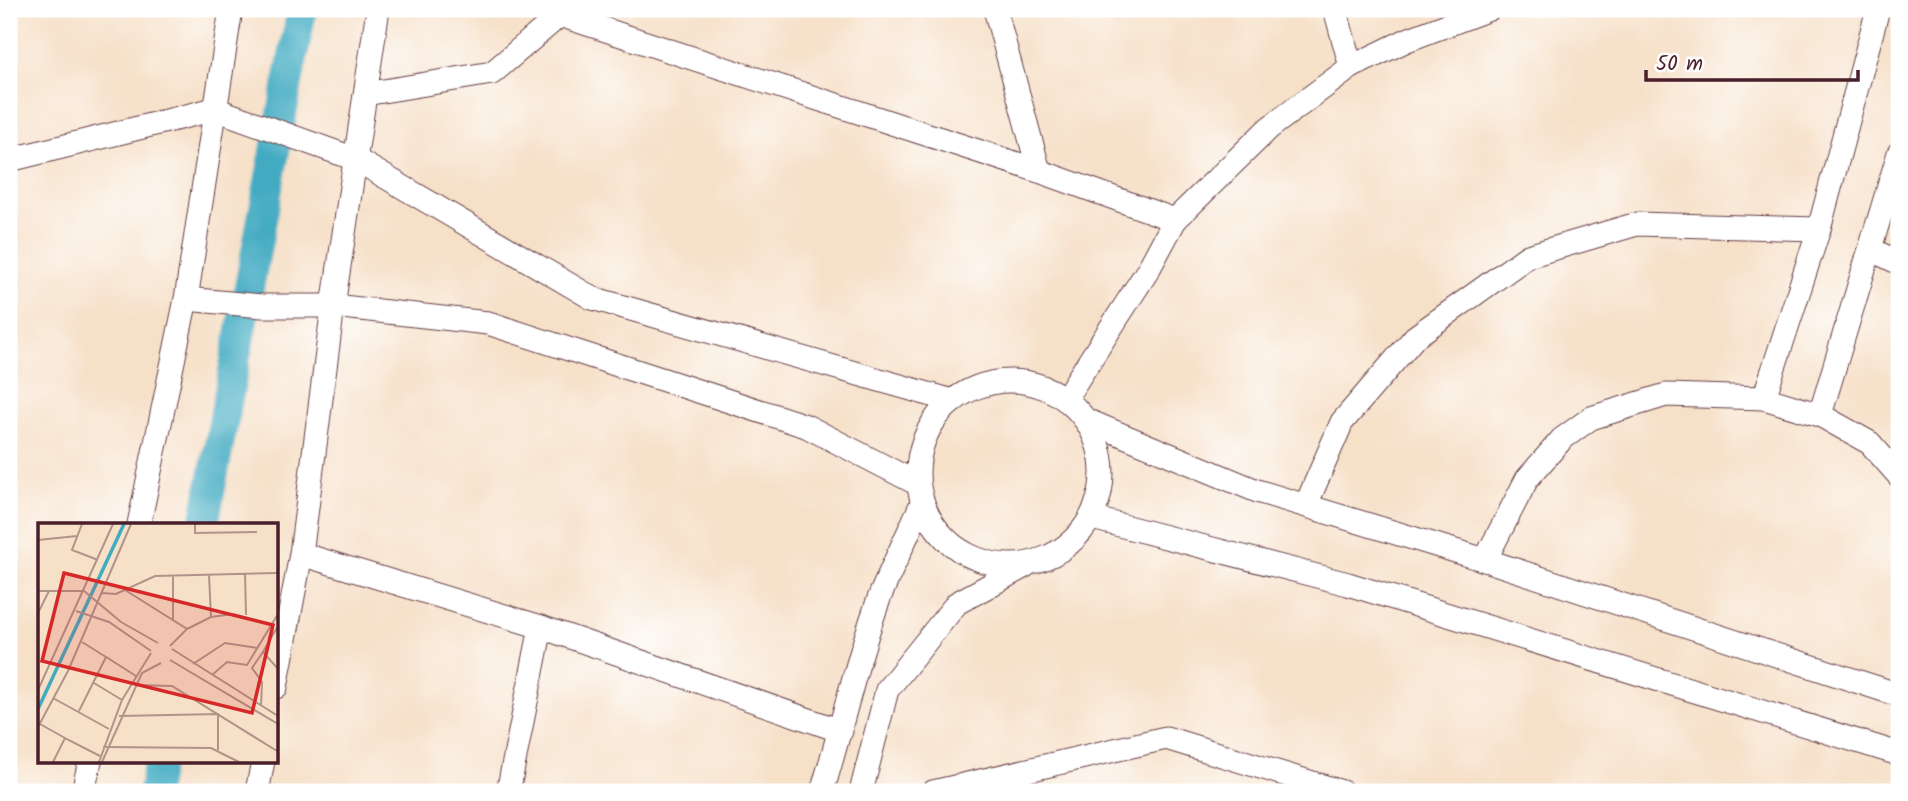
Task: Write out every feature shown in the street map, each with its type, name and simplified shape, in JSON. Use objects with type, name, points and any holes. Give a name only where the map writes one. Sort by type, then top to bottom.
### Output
[{"type":"street","points":[[139,523],[186,299],[231,9]]},
{"type":"street","points":[[278,676],[301,554],[333,306],[378,9]]},
{"type":"street","points":[[995,9],[1039,171]]},
{"type":"street","points":[[1335,9],[1352,67]]},
{"type":"street","points":[[1065,399],[1148,270],[1175,220],[1269,128],[1352,67],[1407,40],[1489,9]]},
{"type":"street","points":[[1764,398],[1819,229],[1878,9]]},
{"type":"street","points":[[365,94],[492,73],[564,12],[1039,171],[1175,220]]},
{"type":"street","points":[[9,160],[215,109],[355,159],[592,298],[953,401]]},
{"type":"street","points":[[1820,415],[1899,153]]},
{"type":"street","points":[[1306,505],[1342,422],[1415,337],[1528,256],[1637,224],[1819,229]]},
{"type":"street","points":[[1870,249],[1899,263]]},
{"type":"street","points":[[186,299],[262,306],[333,306],[488,323],[806,426],[920,494]]},
{"type":"street","points":[[861,792],[887,690],[957,603],[1027,565],[1065,549],[1080,535],[1100,499],[1102,458],[1096,438],[1086,420],[1065,399],[1048,388],[1009,381],[989,384],[970,390],[939,414],[921,447],[918,465],[920,494],[930,520],[941,536],[963,553],[989,564],[1027,565]]},
{"type":"street","points":[[1485,560],[1527,479],[1562,439],[1591,418],[1666,395],[1764,398],[1820,415],[1870,443],[1899,476]]},
{"type":"street","points":[[1086,420],[1257,491],[1485,560],[1899,695]]},
{"type":"street","points":[[822,792],[841,731],[853,679],[920,494]]},
{"type":"street","points":[[1091,518],[1348,584],[1899,754]]},
{"type":"street","points":[[301,554],[541,627],[841,731]]},
{"type":"street","points":[[508,792],[541,627]]},
{"type":"street","points":[[933,792],[1166,738],[1342,792]]},
{"type":"street","points":[[83,792],[90,762]]},
{"type":"street","points":[[257,792],[263,762]]},
{"type":"waterway","points":[[204,523],[302,9]]},
{"type":"waterway","points":[[153,792],[159,762]]}]
